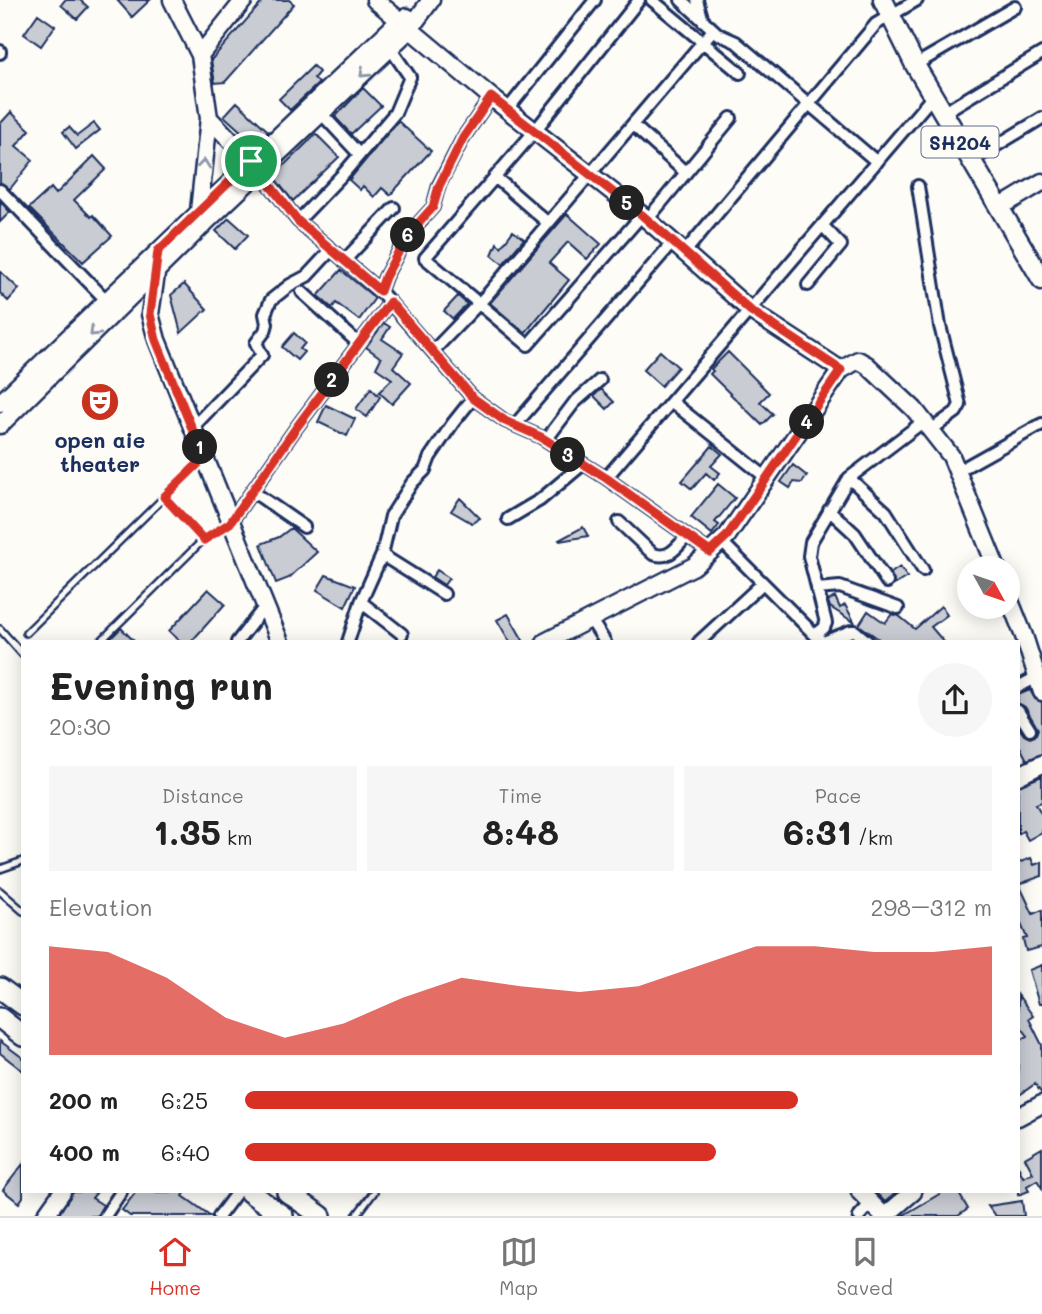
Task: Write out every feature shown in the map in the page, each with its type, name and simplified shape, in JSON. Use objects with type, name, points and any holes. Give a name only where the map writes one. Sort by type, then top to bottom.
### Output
[{"type":"highway","points":[[0,988],[21,1004]]},
{"type":"highway","points":[[0,1018],[21,1034]]},
{"type":"highway","points":[[250,1193],[283,1216]]},
{"type":"highway","points":[[288,1193],[321,1216]]},
{"type":"main road","points":[[172,0],[200,55],[209,118],[199,211]]},
{"type":"main road","points":[[200,55],[244,0]]},
{"type":"main road","points":[[375,0],[534,132],[644,217],[751,311],[841,370]]},
{"type":"main road","points":[[0,403],[113,302],[157,269],[255,166],[429,3]]},
{"type":"main road","name":"SH204","points":[[886,8],[915,65],[1042,280]]},
{"type":"main road","points":[[0,425],[158,251],[199,211],[321,113],[390,48],[404,26]]},
{"type":"main road","points":[[209,118],[255,166]]},
{"type":"main road","points":[[999,208],[1042,182]]},
{"type":"main road","points":[[158,251],[150,314],[156,340],[279,640]]},
{"type":"main road","points":[[113,302],[150,314]]},
{"type":"main road","points":[[549,640],[694,566],[715,547],[768,479],[841,370],[858,360],[914,408],[951,456],[992,556]]},
{"type":"main road","points":[[1017,620],[1039,678]]},
{"type":"main road","points":[[1020,775],[1042,764]]},
{"type":"main road","points":[[1020,1117],[1042,1104]]},
{"type":"main road","points":[[32,1216],[48,1193]]},
{"type":"main road","points":[[44,1216],[61,1193]]},
{"type":"main road","points":[[866,1198],[884,1216],[911,1193]]},
{"type":"street","points":[[508,109],[595,0]]},
{"type":"street","points":[[639,0],[534,132],[425,258],[528,345],[686,173],[731,118]]},
{"type":"street","points":[[652,0],[740,73]]},
{"type":"street","points":[[681,0],[713,30],[736,42],[877,162]]},
{"type":"street","points":[[696,0],[703,21]]},
{"type":"street","points":[[515,425],[809,105],[877,24],[886,8],[917,0]]},
{"type":"street","points":[[915,65],[1015,6]]},
{"type":"street","points":[[433,351],[480,302],[713,30]]},
{"type":"street","points":[[298,221],[395,113],[410,77],[390,48]]},
{"type":"street","points":[[943,113],[1042,53]]},
{"type":"street","points":[[606,478],[933,96]]},
{"type":"street","points":[[380,291],[407,236],[433,207],[439,186],[463,138],[491,97]]},
{"type":"street","points":[[321,113],[359,154]]},
{"type":"street","points":[[971,161],[1042,118]]},
{"type":"street","points":[[633,125],[686,173]]},
{"type":"street","points":[[255,166],[298,221],[380,291],[473,398],[606,478],[687,536],[715,547],[764,583],[821,640]]},
{"type":"street","points":[[495,177],[548,223]]},
{"type":"street","points":[[821,640],[826,623],[808,556],[829,510],[849,478],[928,426],[956,412],[960,405],[940,326],[918,186]]},
{"type":"street","points":[[0,190],[113,302]]},
{"type":"street","points":[[344,261],[394,208]]},
{"type":"street","points":[[807,285],[841,245],[823,226]]},
{"type":"street","points":[[192,428],[262,355],[256,343],[265,331],[265,314],[271,300],[307,276],[331,250]]},
{"type":"street","points":[[302,292],[358,343]]},
{"type":"street","points":[[230,523],[390,302]]},
{"type":"street","points":[[546,440],[574,404],[600,380]]},
{"type":"street","points":[[349,640],[361,602],[383,555],[391,516],[396,506],[425,470],[430,457],[473,398]]},
{"type":"street","points":[[672,402],[768,479]]},
{"type":"street","points":[[958,471],[1042,424]]},
{"type":"street","points":[[508,519],[540,500],[583,464]]},
{"type":"street","points":[[849,478],[886,512],[923,570]]},
{"type":"street","points":[[252,491],[304,527]]},
{"type":"street","points":[[829,510],[855,534],[887,582]]},
{"type":"street","points":[[619,522],[658,556],[672,552],[687,536]]},
{"type":"street","points":[[383,555],[444,594]]},
{"type":"street","points":[[701,640],[764,583]]},
{"type":"street","points":[[817,589],[840,587],[898,608]]},
{"type":"street","points":[[361,602],[402,634]]},
{"type":"street","points":[[239,640],[266,605]]},
{"type":"street","points":[[591,620],[604,640]]},
{"type":"street","points":[[821,640],[851,631],[866,640]]},
{"type":"street","points":[[1020,686],[1039,678]]},
{"type":"street","points":[[1020,714],[1030,730]]},
{"type":"street","points":[[105,1216],[120,1193]]},
{"type":"street","points":[[219,1216],[236,1193]]},
{"type":"street","points":[[859,1216],[866,1198]]},
{"type":"lane","points":[[26,633],[204,458]]},
{"type":"lane","points":[[164,497],[204,540]]},
{"type":"lane","points":[[102,640],[204,540],[230,523]]},
{"type":"lane","points":[[0,628],[21,652]]},
{"type":"lane","points":[[0,869],[21,862]]},
{"type":"lane","points":[[0,891],[21,909]]},
{"type":"lane","points":[[356,1216],[373,1193]]},
{"type":"building","points":[[65,0],[80,0],[88,7],[77,19],[61,5]]},
{"type":"building","points":[[117,0],[150,0],[132,17]]},
{"type":"building","points":[[264,0],[289,0],[294,4],[225,82],[215,83],[211,60]]},
{"type":"building","points":[[38,14],[55,26],[41,46],[24,34]]},
{"type":"building","points":[[313,66],[319,72],[314,78],[319,83],[290,110],[279,99]]},
{"type":"building","points":[[363,88],[381,106],[351,134],[335,117]]},
{"type":"building","points":[[237,102],[268,131],[255,144],[224,116]]},
{"type":"building","points":[[11,112],[30,130],[16,146],[33,160],[10,189],[0,182],[0,124]]},
{"type":"building","points":[[398,121],[431,151],[390,195],[382,188],[374,197],[363,186],[360,190],[349,180]]},
{"type":"building","points":[[94,123],[100,130],[76,149],[63,132],[69,127],[77,136]]},
{"type":"building","points":[[316,134],[339,157],[293,201],[273,176]]},
{"type":"building","points":[[94,156],[106,169],[74,200],[91,217],[93,215],[112,236],[83,262],[29,208],[51,188],[56,194]]},
{"type":"building","points":[[0,201],[10,212],[0,222]]},
{"type":"building","points":[[567,214],[601,244],[587,259],[568,242],[549,263],[569,280],[525,333],[490,303]]},
{"type":"building","points":[[229,218],[248,235],[235,249],[216,231]]},
{"type":"building","points":[[513,231],[524,239],[503,264],[492,255],[497,243],[501,247]]},
{"type":"building","points":[[341,270],[375,298],[359,320],[336,303],[332,308],[318,296]]},
{"type":"building","points":[[0,271],[19,289],[8,301],[0,293]]},
{"type":"building","points":[[184,284],[207,309],[181,333],[171,295]]},
{"type":"building","points":[[458,296],[467,304],[453,319],[444,311]]},
{"type":"building","points":[[384,323],[390,327],[382,339],[403,353],[393,367],[411,383],[392,404],[379,392],[392,379],[376,368],[381,358],[366,347]]},
{"type":"building","points":[[294,333],[305,343],[300,349],[304,352],[297,360],[282,347]]},
{"type":"building","points":[[660,351],[678,367],[661,386],[643,370]]},
{"type":"building","points":[[728,352],[769,393],[760,402],[773,414],[762,425],[710,374],[713,371],[711,369]]},
{"type":"building","points":[[371,388],[380,397],[367,417],[356,409]]},
{"type":"building","points":[[601,389],[614,402],[607,409],[594,396]]},
{"type":"building","points":[[326,405],[355,419],[347,436],[318,422]]},
{"type":"building","points":[[712,446],[722,454],[711,466],[720,473],[714,480],[706,473],[692,489],[682,481]]},
{"type":"building","points":[[793,465],[807,476],[802,483],[794,482],[790,488],[781,482]]},
{"type":"building","points":[[718,484],[735,498],[715,522],[719,525],[712,534],[691,517]]},
{"type":"building","points":[[460,498],[480,518],[472,523],[451,511]]},
{"type":"building","points":[[583,527],[588,536],[559,540]]},
{"type":"building","points":[[291,528],[317,552],[289,578],[276,583],[261,544],[279,537]]},
{"type":"building","points":[[900,567],[907,577],[894,585],[891,573]]},
{"type":"building","points":[[437,570],[449,578],[444,585],[432,577]]},
{"type":"building","points":[[326,575],[355,586],[345,607],[317,590]]},
{"type":"building","points":[[208,589],[225,604],[193,640],[179,640],[169,631]]},
{"type":"building","points":[[835,597],[840,608],[845,605],[855,623],[830,607],[828,601]]},
{"type":"building","points":[[941,606],[947,615],[931,627],[942,640],[880,640],[859,625],[868,611],[885,623],[892,614],[899,616],[915,629]]},
{"type":"building","points":[[508,614],[523,640],[509,640],[497,620]]},
{"type":"building","points":[[121,628],[133,640],[109,640]]},
{"type":"building","points":[[1030,690],[1035,699],[1042,702],[1042,754],[1027,760],[1020,747],[1020,730],[1030,738],[1035,736],[1038,729],[1025,707],[1020,704],[1020,694]]},
{"type":"building","points":[[1042,776],[1042,802],[1036,804],[1042,815],[1042,832],[1028,840],[1023,831],[1020,833],[1020,785]]},
{"type":"building","points":[[1031,858],[1034,865],[1042,862],[1042,876],[1020,884],[1020,862]]},
{"type":"building","points":[[1020,886],[1033,914],[1042,910],[1042,947],[1026,951],[1023,939],[1027,938],[1020,922]]},
{"type":"building","points":[[1042,965],[1042,1004],[1039,1004],[1029,970]]},
{"type":"building","points":[[1020,998],[1033,1016],[1029,1019],[1042,1045],[1042,1094],[1035,1084],[1020,1095],[1020,1040],[1028,1036],[1020,1026]]},
{"type":"building","points":[[0,1041],[21,1057],[21,1069],[0,1053]]},
{"type":"building","points":[[1042,1148],[1042,1188],[1037,1180],[1027,1186],[1029,1191],[1018,1195],[1020,1170],[1023,1177],[1033,1173],[1025,1158]]},
{"type":"building","points":[[21,1167],[23,1197],[19,1203],[3,1190]]},
{"type":"building","points":[[71,1193],[96,1193],[92,1198],[103,1205],[97,1216],[58,1216]]},
{"type":"building","points":[[135,1193],[185,1193],[183,1196],[211,1216],[130,1216],[122,1210]]},
{"type":"building","points":[[876,1193],[896,1193],[885,1202]]},
{"type":"building","points":[[941,1193],[959,1193],[968,1209],[958,1216],[902,1216]]},
{"type":"building","points":[[1022,1201],[1024,1216],[995,1216],[988,1206]]},
{"type":"place","name":"open aie theater","points":[[100,402]]},
{"type":"route","points":[[491,97],[642,215],[751,311],[841,370],[765,484],[727,536],[710,552],[606,478],[541,437],[505,421],[473,398],[390,302],[296,428],[230,523],[204,540],[164,497],[204,458],[156,340],[150,314],[158,251],[251,161],[298,221],[380,291],[407,236],[433,207],[439,186],[463,138],[491,97]]}]
